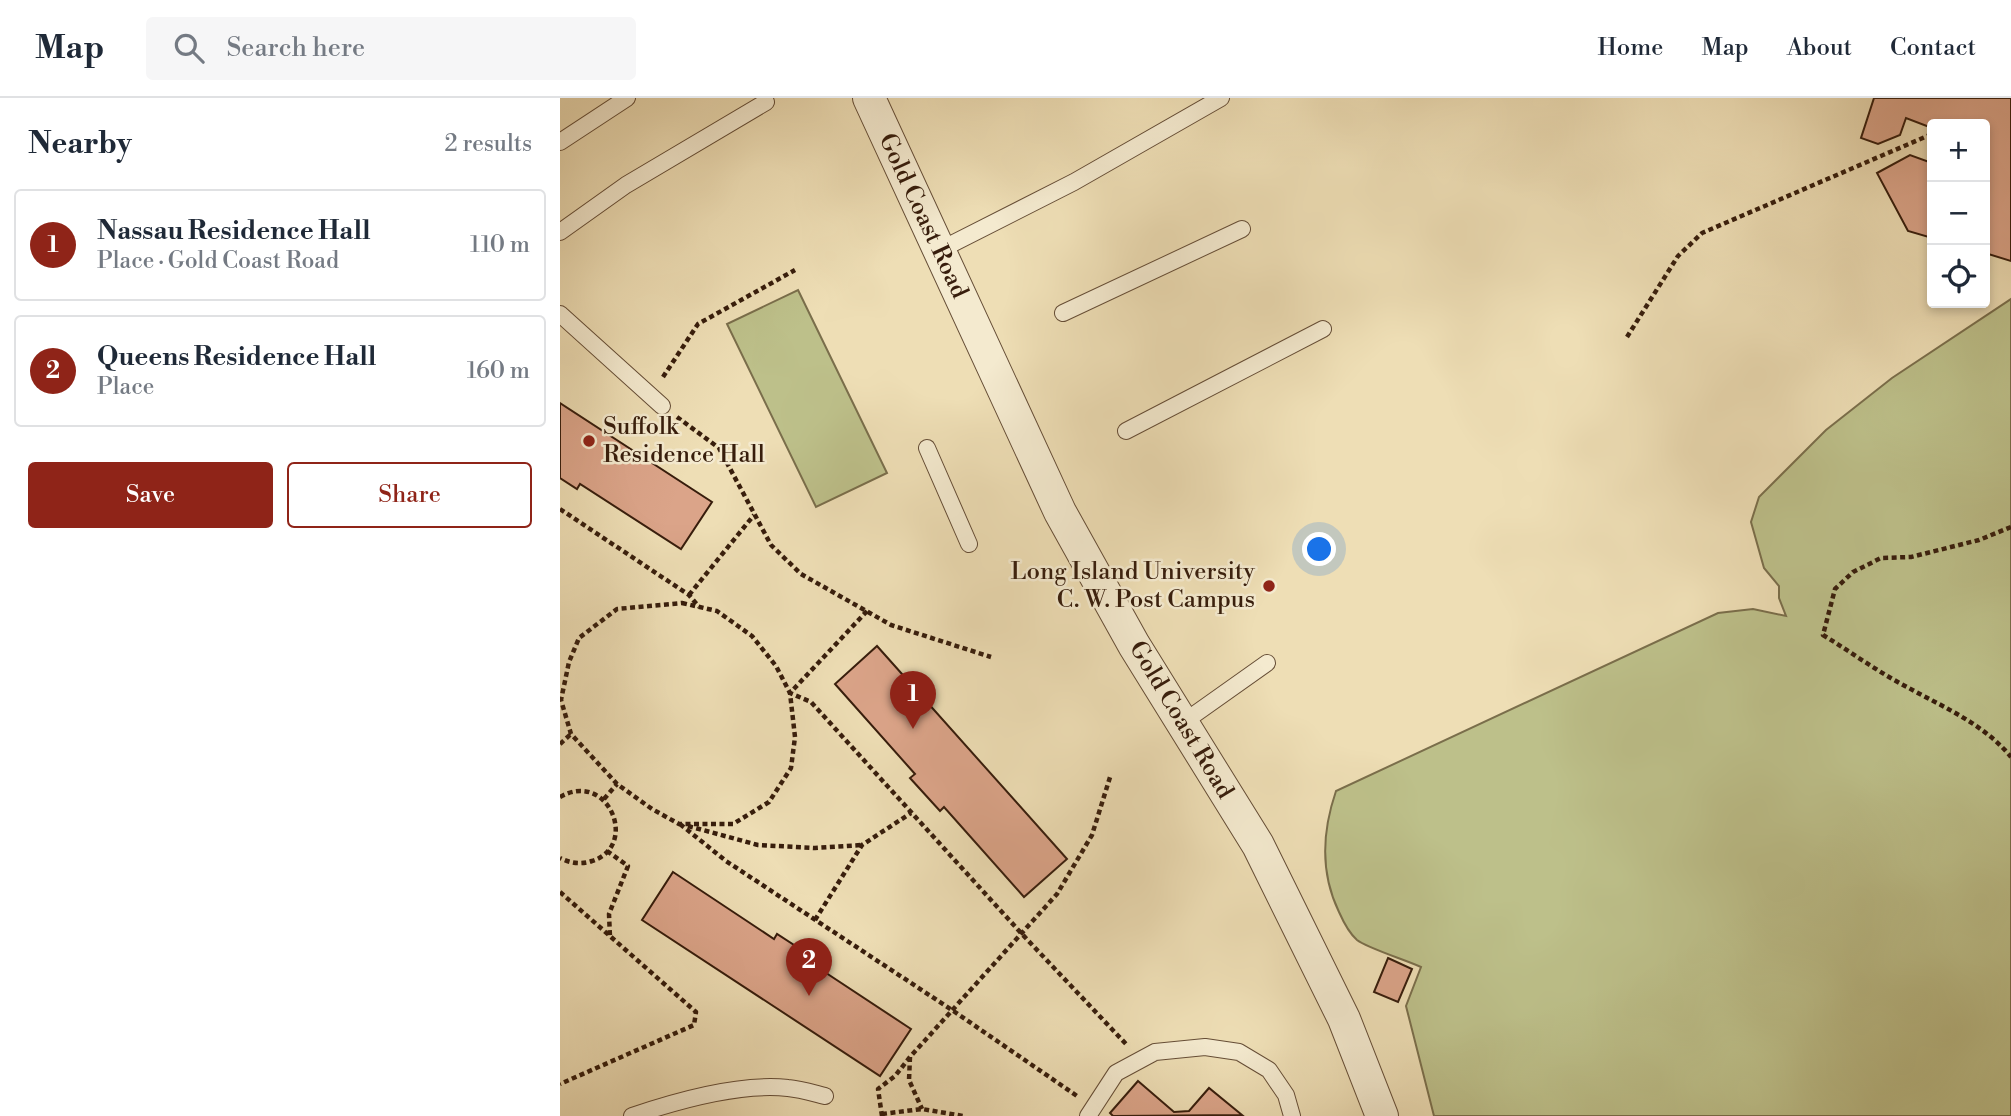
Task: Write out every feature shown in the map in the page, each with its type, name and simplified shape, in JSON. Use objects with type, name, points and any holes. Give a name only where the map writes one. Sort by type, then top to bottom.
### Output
[{"type":"street","name":"Gold Coast Road","points":[[869,98],[1060,512],[1134,645],[1258,845],[1344,1018],[1382,1116]]},
{"type":"lane","points":[[560,142],[627,98]]},
{"type":"lane","points":[[938,251],[1074,182],[1221,98]]},
{"type":"lane","points":[[560,232],[626,185],[766,102]]},
{"type":"lane","points":[[1063,313],[1242,229]]},
{"type":"lane","points":[[560,314],[657,401]]},
{"type":"lane","points":[[1126,431],[1323,329]]},
{"type":"lane","points":[[927,448],[969,544]]},
{"type":"lane","points":[[1181,724],[1267,663]]},
{"type":"lane","points":[[1090,1111],[1116,1073],[1155,1052],[1205,1047],[1239,1052],[1269,1070],[1286,1096],[1292,1116]]},
{"type":"lane","points":[[632,1116],[655,1108],[746,1088],[788,1088],[825,1096]]},
{"type":"path","points":[[1626,337],[1678,256],[1702,233],[1927,136]]},
{"type":"path","points":[[795,270],[698,324],[657,401],[719,448],[771,545],[801,574],[891,625],[991,657]]},
{"type":"path","points":[[560,509],[689,595],[699,607]]},
{"type":"path","points":[[689,595],[754,515]]},
{"type":"path","points":[[2011,527],[1979,540],[1911,557],[1881,558],[1853,572],[1835,589],[1823,635],[1905,687],[1952,710],[1987,734],[2011,757]]},
{"type":"path","points":[[679,824],[733,824],[769,802],[791,768],[795,737],[790,693],[776,666],[752,636],[717,611],[682,603],[617,609],[579,638],[569,662],[561,699],[571,734],[617,784],[679,824],[726,861],[952,1010],[1090,1111]]},
{"type":"path","points":[[790,693],[867,611]]},
{"type":"path","points":[[790,693],[811,702],[1021,933],[1141,1060]]},
{"type":"path","points":[[560,744],[571,734]]},
{"type":"path","points":[[964,1116],[922,1109],[882,1115],[878,1089],[895,1076],[1056,894],[1092,835],[1111,774]]},
{"type":"path","points":[[603,800],[617,784]]},
{"type":"path","points":[[560,797],[577,791],[591,793],[603,800],[612,811],[616,825],[614,839],[607,851],[596,860],[582,863],[568,862],[560,858]]},
{"type":"path","points":[[815,920],[862,845],[911,813]]},
{"type":"path","points":[[679,824],[758,845],[815,848],[862,845]]},
{"type":"path","points":[[607,851],[628,866],[609,914],[610,937]]},
{"type":"path","points":[[560,892],[696,1012],[694,1025],[560,1084]]},
{"type":"path","points":[[910,1056],[909,1080],[922,1109]]},
{"type":"green space","points":[[798,290],[887,473],[816,507],[727,324]]},
{"type":"green space","points":[[2011,299],[2011,1116],[1434,1116],[1406,1006],[1421,967],[1357,940],[1344,923],[1333,897],[1325,852],[1328,822],[1336,791],[1718,613],[1753,609],[1786,616],[1779,598],[1779,586],[1764,568],[1751,522],[1759,497],[1826,430],[1892,378]]},
{"type":"building","points":[[1874,98],[2011,98],[2011,261],[1990,255],[1990,119],[1927,119],[1927,126],[1906,118],[1900,135],[1878,144],[1861,138]]},
{"type":"building","points":[[1910,155],[1927,161],[1927,237],[1908,231],[1877,173]]},
{"type":"building","name":"Suffolk Residence Hall","points":[[560,403],[712,502],[681,549],[580,484],[577,489],[560,478]]},
{"type":"building","points":[[877,646],[1067,859],[1024,897],[944,807],[940,811],[910,778],[915,774],[835,684]]},
{"type":"building","points":[[673,872],[774,939],[777,934],[814,958],[811,963],[911,1029],[880,1076],[642,920]]},
{"type":"building","points":[[1388,958],[1412,969],[1398,1002],[1374,992]]},
{"type":"building","points":[[1138,1081],[1174,1112],[1189,1111],[1209,1088],[1242,1115],[1113,1116],[1110,1113]]},
{"type":"place","name":"Suffolk Residence Hall","points":[[589,441]]},
{"type":"place","name":"Long Island University C. W. Post Campus","points":[[1269,586]]},
{"type":"place","name":"Nassau Residence Hall","points":[[913,729]]},
{"type":"place","name":"Queens Residence Hall","points":[[809,996]]}]
